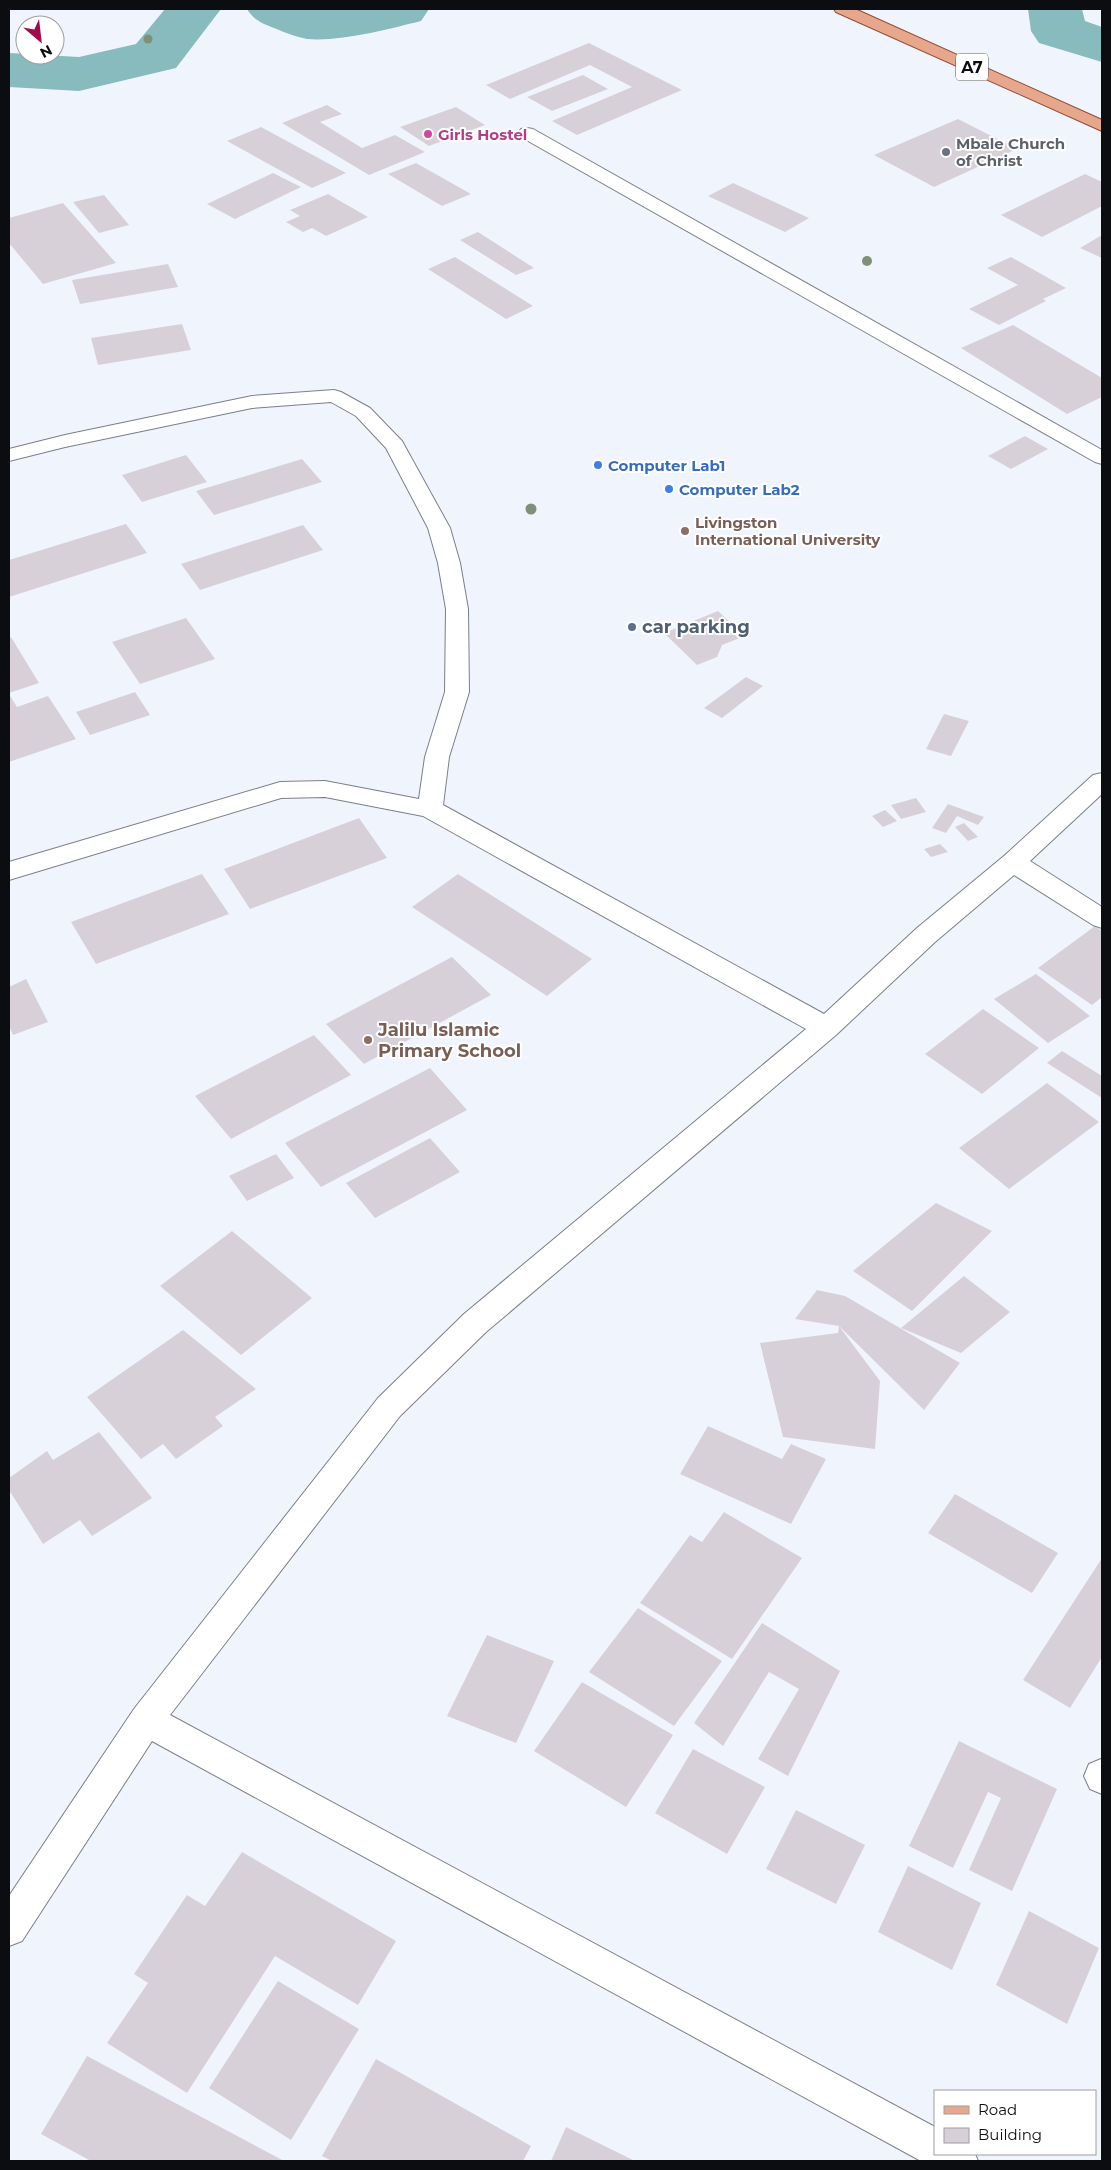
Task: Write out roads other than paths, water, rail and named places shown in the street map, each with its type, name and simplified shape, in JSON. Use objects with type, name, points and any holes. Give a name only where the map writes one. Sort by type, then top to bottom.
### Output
[{"type":"main road","name":"A7","points":[[842,9],[1102,126]]},
{"type":"street","points":[[527,134],[1102,458]]},
{"type":"street","points":[[9,455],[65,441],[252,402],[334,396],[363,412],[395,445],[439,528],[449,563],[457,609],[457,692],[438,757],[430,809]]},
{"type":"street","points":[[9,1928],[146,1720],[390,1407],[475,1323],[826,1028],[926,935],[1013,862],[1102,781]]},
{"type":"street","points":[[9,871],[280,790],[324,789],[430,809],[826,1028]]},
{"type":"street","points":[[1013,862],[1102,919]]},
{"type":"street","points":[[146,1720],[934,2147]]},
{"type":"street","points":[[947,2155],[959,2161]]},
{"type":"waterway","points":[[9,70],[79,74],[156,56],[194,9]]},
{"type":"waterway","points":[[274,9],[307,22],[354,19],[402,9]]},
{"type":"waterway","points":[[1055,9],[1059,31],[1102,45]]},
{"type":"place","name":"Girls Hostel","points":[[428,134]]},
{"type":"place","name":"Mbale Church of Christ","points":[[946,152]]},
{"type":"place","name":"Computer Lab1","points":[[598,465]]},
{"type":"place","name":"Computer Lab2","points":[[669,489]]},
{"type":"place","name":"Livingston International University","points":[[685,531]]},
{"type":"place","name":"car parking","points":[[632,627]]},
{"type":"place","name":"Jalilu Islamic Primary School","points":[[368,1040]]}]
